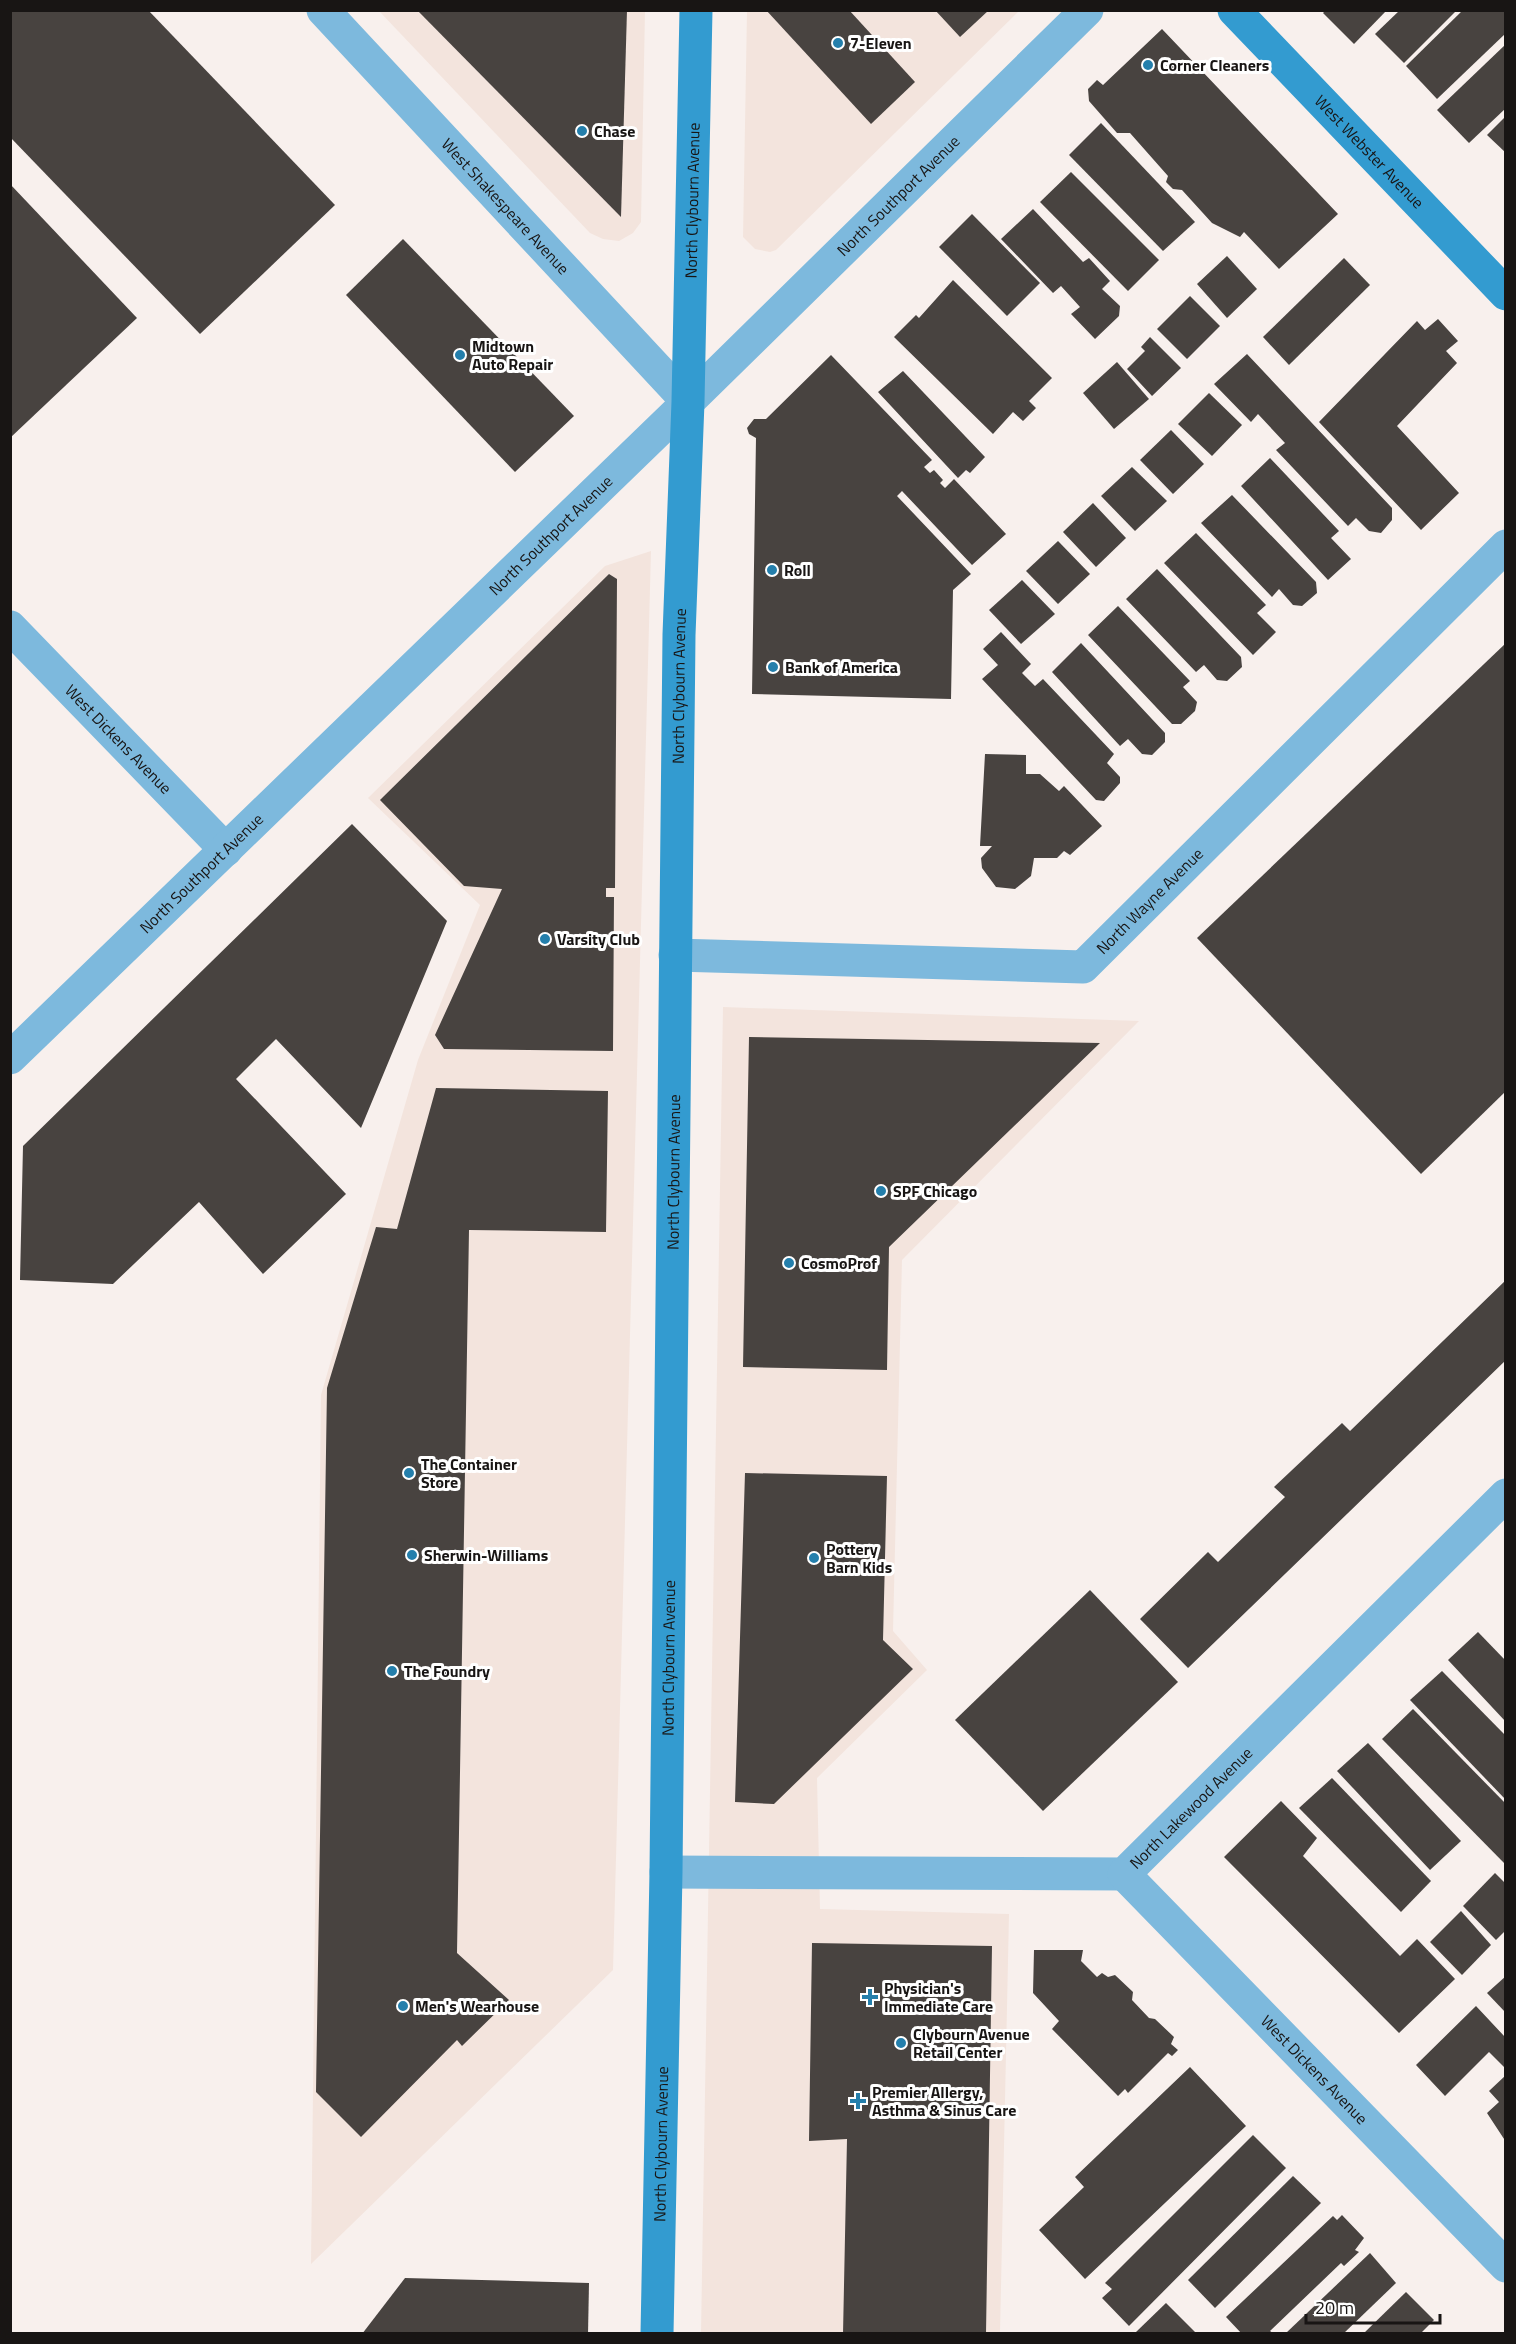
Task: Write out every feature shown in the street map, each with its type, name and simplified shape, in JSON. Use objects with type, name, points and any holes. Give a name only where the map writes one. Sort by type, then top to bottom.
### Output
[{"type":"main road","name":"North Clybourn Avenue","points":[[657,2334],[666,1872],[679,635],[688,402],[696,10]]},
{"type":"main road","name":"West Webster Avenue","points":[[1234,10],[1506,294]]},
{"type":"street","name":"West Shakespeare Avenue","points":[[323,10],[688,402]]},
{"type":"street","name":"North Southport Avenue","points":[[10,1059],[688,402],[1087,10]]},
{"type":"street","name":"North Wayne Avenue","points":[[675,955],[1083,968],[1506,546]]},
{"type":"street","name":"West Dickens Avenue","points":[[10,627],[226,850]]},
{"type":"street","name":"North Lakewood Avenue","points":[[666,1872],[1124,1874],[1506,1495]]},
{"type":"street","name":"West Dickens Avenue","points":[[1124,1874],[1506,2266]]},
{"type":"shaded area","points":[[379,11],[645,11],[641,222],[633,233],[619,241],[603,239],[590,233]]},
{"type":"shaded area","points":[[747,11],[1019,11],[776,250],[770,252],[755,249],[743,237]]},
{"type":"shaded area","name":"The Foundry","points":[[651,551],[613,1970],[311,2264],[321,1395],[418,1060],[480,905],[368,798],[605,566]]},
{"type":"shaded area","points":[[723,1007],[1139,1021],[902,1260],[893,1631],[927,1670],[817,1778],[820,1909],[1009,1914],[1000,2333],[701,2334]]},
{"type":"building","points":[[10,10],[148,10],[335,205],[200,334],[10,137]]},
{"type":"building","points":[[417,10],[627,10],[621,217]]},
{"type":"building","name":"7-Eleven","points":[[766,10],[849,10],[915,82],[871,124]]},
{"type":"building","points":[[935,10],[989,10],[960,37]]},
{"type":"building","points":[[1326,10],[1387,10],[1354,44],[1323,13]]},
{"type":"building","points":[[1400,10],[1457,10],[1404,63],[1375,34]]},
{"type":"building","points":[[1463,10],[1506,10],[1506,33],[1437,99],[1406,66]]},
{"type":"building","points":[[1162,29],[1338,214],[1279,269],[1244,232],[1240,237],[1212,223],[1182,190],[1173,189],[1166,182],[1168,176],[1130,133],[1117,133],[1089,101],[1088,89],[1097,80],[1103,85]]},
{"type":"building","points":[[1506,44],[1506,108],[1469,143],[1437,110]]},
{"type":"building","points":[[1506,116],[1506,153],[1487,135]]},
{"type":"building","points":[[1101,123],[1195,222],[1163,251],[1069,155]]},
{"type":"building","points":[[1071,172],[1159,260],[1128,291],[1040,202]]},
{"type":"building","points":[[10,184],[137,318],[10,438]]},
{"type":"building","points":[[1033,209],[1083,262],[1089,258],[1110,281],[1102,289],[1120,306],[1119,316],[1095,339],[1071,314],[1080,307],[1061,286],[1053,293],[1001,239]]},
{"type":"building","points":[[972,214],[1040,283],[1007,316],[939,247]]},
{"type":"building","name":"Midtown Auto Repair","points":[[403,239],[574,416],[515,472],[346,295]]},
{"type":"building","points":[[1227,256],[1257,289],[1227,318],[1197,284]]},
{"type":"building","points":[[1344,258],[1370,285],[1289,365],[1263,337]]},
{"type":"building","points":[[953,280],[1052,378],[1029,401],[1036,408],[1023,421],[1013,412],[993,434],[894,337],[916,315],[919,318]]},
{"type":"building","points":[[1190,296],[1220,326],[1187,359],[1157,329]]},
{"type":"building","points":[[1438,319],[1458,341],[1446,351],[1457,363],[1397,426],[1459,493],[1421,530],[1319,422],[1417,321],[1425,330]]},
{"type":"building","points":[[1150,337],[1181,368],[1152,396],[1127,369],[1145,351],[1141,347]]},
{"type":"building","points":[[1247,354],[1392,508],[1392,520],[1381,533],[1369,531],[1356,518],[1348,526],[1276,450],[1285,443],[1258,414],[1251,422],[1214,384]]},
{"type":"building","points":[[831,355],[932,460],[924,467],[930,473],[934,470],[943,480],[940,483],[945,488],[954,479],[1006,534],[972,565],[902,491],[897,496],[971,574],[953,590],[951,699],[752,694],[756,438],[749,434],[747,428],[754,419],[766,419]]},
{"type":"building","points":[[1117,362],[1149,399],[1114,429],[1083,393]]},
{"type":"building","points":[[903,371],[985,457],[970,473],[966,470],[958,478],[878,392]]},
{"type":"building","points":[[1209,393],[1242,425],[1212,456],[1178,424]]},
{"type":"building","points":[[1171,430],[1204,464],[1173,494],[1140,460]]},
{"type":"building","points":[[1270,458],[1339,531],[1331,538],[1351,559],[1328,580],[1241,486]]},
{"type":"building","points":[[1132,467],[1167,501],[1135,531],[1101,496]]},
{"type":"building","points":[[1232,495],[1316,582],[1317,593],[1302,606],[1293,605],[1279,589],[1272,597],[1201,523]]},
{"type":"building","points":[[1093,503],[1126,538],[1096,567],[1063,532]]},
{"type":"building","points":[[1196,533],[1266,605],[1257,613],[1276,632],[1253,655],[1164,563]]},
{"type":"building","points":[[1058,541],[1090,574],[1058,604],[1026,571]]},
{"type":"building","points":[[1157,569],[1241,657],[1242,667],[1227,681],[1217,680],[1204,665],[1196,672],[1126,599]]},
{"type":"building","points":[[609,574],[617,579],[615,888],[606,888],[606,897],[614,897],[613,1051],[444,1049],[435,1035],[502,889],[464,886],[380,800]]},
{"type":"building","points":[[1022,580],[1055,614],[1021,644],[989,610]]},
{"type":"building","points":[[1118,606],[1190,681],[1183,687],[1197,702],[1195,711],[1181,724],[1172,724],[1088,635]]},
{"type":"building","points":[[1001,632],[1031,664],[1022,673],[1035,686],[1043,679],[1114,754],[1107,763],[1120,777],[1120,783],[1104,801],[1096,800],[982,679],[998,665],[983,649]]},
{"type":"building","points":[[1081,643],[1165,733],[1165,742],[1152,755],[1142,754],[1128,739],[1120,746],[1052,672]]},
{"type":"building","points":[[1506,643],[1506,1091],[1421,1174],[1197,938]]},
{"type":"building","points":[[985,754],[1026,755],[1026,774],[1040,774],[1059,791],[1064,786],[1102,826],[1070,855],[1064,851],[1057,858],[1034,858],[1031,876],[1015,889],[996,887],[982,868],[981,858],[992,846],[980,846]]},
{"type":"building","points":[[352,824],[447,921],[361,1128],[276,1039],[236,1079],[346,1194],[263,1274],[199,1202],[113,1284],[20,1280],[23,1146]]},
{"type":"building","points":[[749,1037],[1100,1043],[889,1247],[887,1370],[743,1367]]},
{"type":"building","name":"The Foundry","points":[[436,1088],[608,1091],[606,1232],[469,1230],[457,1953],[509,2000],[462,2046],[457,2040],[361,2137],[316,2092],[327,1388],[376,1227],[397,1229]]},
{"type":"building","points":[[1506,1280],[1506,1360],[1188,1668],[1140,1619],[1208,1552],[1218,1562],[1285,1497],[1274,1487],[1342,1423],[1350,1431]]},
{"type":"building","name":"Pottery Barn Kids","points":[[745,1473],[887,1476],[883,1640],[913,1669],[774,1804],[735,1802]]},
{"type":"building","points":[[1090,1590],[1178,1682],[1043,1811],[955,1720]]},
{"type":"building","points":[[1478,1632],[1506,1661],[1506,1722],[1448,1660]]},
{"type":"building","points":[[1442,1671],[1506,1736],[1506,1800],[1410,1700]]},
{"type":"building","points":[[1413,1709],[1506,1804],[1506,1865],[1382,1739]]},
{"type":"building","points":[[1368,1743],[1461,1841],[1430,1870],[1337,1771]]},
{"type":"building","points":[[1332,1778],[1431,1881],[1401,1912],[1299,1808]]},
{"type":"building","points":[[1281,1801],[1317,1838],[1303,1856],[1400,1956],[1417,1939],[1455,1979],[1399,2033],[1224,1857]]},
{"type":"building","points":[[1495,1873],[1506,1884],[1506,1930],[1496,1940],[1463,1906]]},
{"type":"building","points":[[1461,1911],[1491,1945],[1462,1975],[1430,1942]]},
{"type":"building","name":"Clybourn Avenue Retail Center","points":[[812,1943],[992,1946],[986,2334],[843,2334],[847,2139],[809,2141]]},
{"type":"building","points":[[1034,1950],[1083,1950],[1081,1961],[1097,1977],[1102,1973],[1108,1977],[1115,1975],[1133,1992],[1132,2000],[1149,2018],[1155,2019],[1174,2037],[1171,2044],[1178,2050],[1172,2056],[1168,2053],[1128,2093],[1125,2089],[1118,2096],[1052,2029],[1059,2021],[1033,1993]]},
{"type":"building","points":[[1506,1976],[1506,2013],[1487,1993]]},
{"type":"building","points":[[1476,2006],[1505,2037],[1506,2069],[1489,2052],[1445,2096],[1416,2065]]},
{"type":"building","points":[[1190,2067],[1246,2126],[1085,2279],[1039,2230],[1084,2187],[1075,2177]]},
{"type":"building","points":[[1506,2075],[1506,2142],[1487,2113],[1499,2102],[1489,2091]]},
{"type":"building","points":[[1253,2135],[1286,2168],[1129,2326],[1102,2298],[1112,2289],[1105,2283]]},
{"type":"building","points":[[1293,2176],[1321,2203],[1215,2308],[1188,2280]]},
{"type":"building","points":[[1342,2215],[1364,2238],[1355,2250],[1359,2252],[1344,2266],[1341,2263],[1270,2331],[1274,2334],[1242,2334],[1226,2317],[1333,2216],[1337,2220]]},
{"type":"building","points":[[1370,2253],[1396,2283],[1343,2334],[1285,2334]]},
{"type":"building","points":[[405,2278],[589,2283],[588,2334],[362,2334]]},
{"type":"building","points":[[1406,2292],[1434,2320],[1420,2334],[1363,2334]]},
{"type":"building","points":[[1166,2303],[1195,2332],[1138,2334],[1136,2332]]},
{"type":"place","name":"7-Eleven","points":[[838,43]]},
{"type":"place","name":"Corner Cleaners","points":[[1148,65]]},
{"type":"place","name":"Chase","points":[[582,131]]},
{"type":"place","name":"Midtown Auto Repair","points":[[460,355]]},
{"type":"place","name":"Roll","points":[[772,570]]},
{"type":"place","name":"Bank of America","points":[[773,667]]},
{"type":"place","name":"Varsity Club","points":[[545,939]]},
{"type":"place","name":"SPF Chicago","points":[[881,1191]]},
{"type":"place","name":"CosmoProf","points":[[789,1263]]},
{"type":"place","name":"The Container Store","points":[[409,1473]]},
{"type":"place","name":"Sherwin-Williams","points":[[412,1555]]},
{"type":"place","name":"Pottery Barn Kids","points":[[814,1558]]},
{"type":"place","name":"The Foundry","points":[[392,1671]]},
{"type":"place","name":"Physician's Immediate Care","points":[[870,1997]]},
{"type":"place","name":"Men's Wearhouse","points":[[403,2006]]},
{"type":"place","name":"Clybourn Avenue Retail Center","points":[[901,2043]]},
{"type":"place","name":"Premier Allergy, Asthma & Sinus Care","points":[[858,2101]]}]
